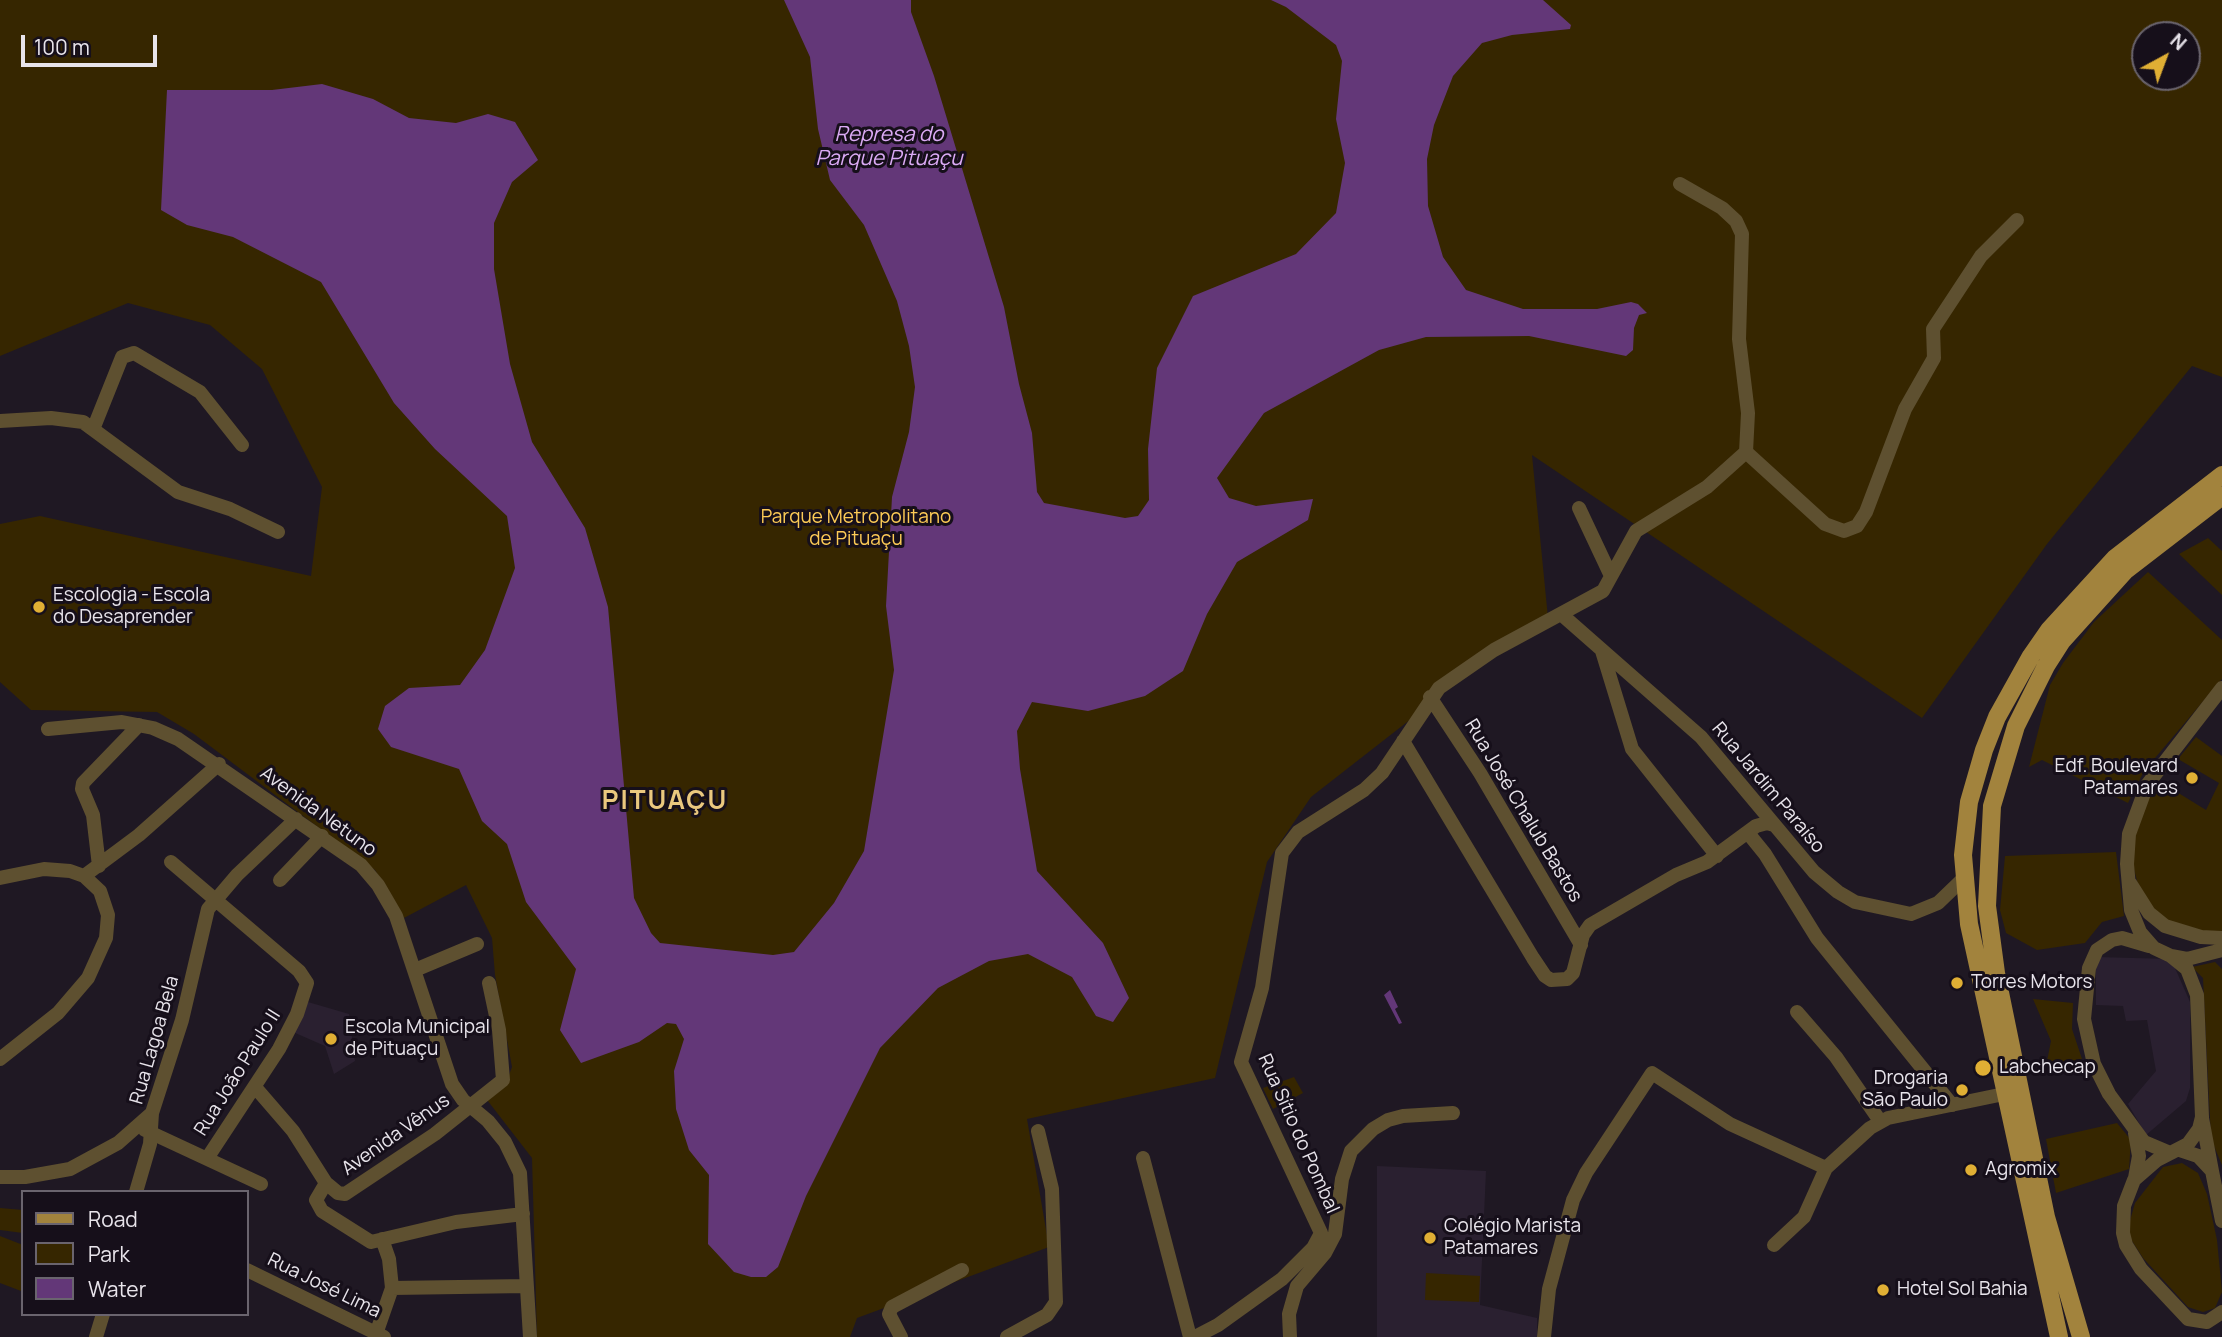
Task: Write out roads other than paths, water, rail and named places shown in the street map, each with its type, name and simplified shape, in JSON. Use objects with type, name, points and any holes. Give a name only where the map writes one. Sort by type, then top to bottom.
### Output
[{"type":"main road","points":[[2059,1337],[1978,977],[1964,878],[1966,829],[1975,777],[1997,717],[2031,656],[2068,607],[2115,558],[2222,475]]},
{"type":"main road","points":[[2081,1337],[2046,1217],[1992,947],[1987,906],[1992,806],[2016,726],[2062,641],[2125,571],[2222,496]]},
{"type":"street","points":[[1680,184],[1722,208],[1742,234],[1739,339],[1748,413],[1746,452],[1825,524],[1844,531],[1857,526],[1866,512],[1905,409],[1934,358],[1933,329],[1981,256],[2017,220]]},
{"type":"street","points":[[94,427],[122,357],[134,353],[200,392],[242,445]]},
{"type":"street","points":[[0,422],[65,418],[94,427],[178,492],[230,509],[278,532]]},
{"type":"street","name":"Rua Sítio do Pombal","points":[[1192,1337],[1218,1325],[1282,1279],[1319,1241],[1319,1225],[1244,1071],[1241,1054],[1262,988],[1282,853],[1298,832],[1374,781],[1430,697],[1476,660],[1603,591],[1636,531],[1707,487],[1746,452]]},
{"type":"street","points":[[1579,508],[1611,576]]},
{"type":"street","name":"Rua Jardim Paraíso","points":[[1561,614],[1701,737],[1825,883],[1855,902],[1911,914],[1927,910],[1964,878]]},
{"type":"street","points":[[1601,650],[1627,739],[1717,856]]},
{"type":"street","points":[[2154,948],[2135,924],[2127,878],[2129,834],[2147,785],[2222,688]]},
{"type":"street","name":"Rua José Chalub Bastos","points":[[1430,697],[1480,773],[1581,945]]},
{"type":"street","name":"Avenida Netuno","points":[[48,729],[122,722],[178,738],[322,836],[360,865],[378,885],[396,916],[447,1073],[469,1107],[488,1121],[512,1152],[520,1173],[530,1337]]},
{"type":"street","points":[[99,866],[93,816],[82,789],[83,783],[139,725]]},
{"type":"street","points":[[1403,741],[1545,976],[1558,981],[1567,979],[1577,967],[1585,929],[1590,925],[1676,875],[1717,856],[1762,823],[1774,825]]},
{"type":"street","points":[[84,876],[148,827],[219,764]]},
{"type":"street","points":[[214,901],[296,819]]},
{"type":"street","points":[[1748,833],[1765,854],[1816,938],[1952,1105]]},
{"type":"street","points":[[280,880],[322,836]]},
{"type":"street","points":[[1765,854],[1786,838]]},
{"type":"street","name":"Rua João Paulo II","points":[[171,862],[299,971],[307,983],[297,1014],[256,1087],[208,1157]]},
{"type":"street","points":[[0,1059],[58,1013],[88,978],[106,939],[108,915],[100,891],[84,876],[58,869],[44,869],[1,876]]},
{"type":"street","points":[[2127,878],[2149,913],[2177,932],[2222,938]]},
{"type":"street","name":"Rua Lagoa Bela","points":[[137,1190],[152,1133],[152,1113],[182,1020],[206,915],[214,901]]},
{"type":"street","points":[[2135,924],[2140,915],[2149,913]]},
{"type":"street","points":[[2201,937],[2208,946],[2205,957]]},
{"type":"street","points":[[2212,1171],[2198,1156],[2151,1147],[2135,1132],[2109,1094],[2094,1064],[2085,1034],[2084,1000],[2092,957],[2103,944],[2122,938],[2186,959],[2205,957],[2222,950]]},
{"type":"street","points":[[415,970],[477,944]]},
{"type":"street","points":[[2171,956],[2187,969],[2197,995],[2202,1117],[2222,1221]]},
{"type":"street","name":"Avenida Vênus","points":[[326,1183],[338,1193],[345,1194],[435,1134],[499,1085],[504,1075],[489,983]]},
{"type":"street","points":[[1797,1012],[1836,1057],[1880,1121]]},
{"type":"street","points":[[0,1044],[20,1043]]},
{"type":"street","points":[[1544,1337],[1549,1289],[1573,1200],[1586,1173],[1653,1073],[1727,1122],[1826,1168]]},
{"type":"street","points":[[256,1087],[289,1125],[326,1183],[316,1200],[322,1211],[376,1240],[389,1259],[392,1288],[380,1335]]},
{"type":"street","points":[[1774,1245],[1804,1217],[1826,1168],[1880,1121],[2004,1094]]},
{"type":"street","points":[[0,1177],[25,1177],[70,1169],[94,1158],[152,1113]]},
{"type":"street","points":[[1290,1337],[1289,1314],[1297,1286],[1325,1253],[1335,1234],[1342,1179],[1352,1151],[1373,1129],[1388,1120],[1403,1116],[1453,1113]]},
{"type":"street","points":[[2202,1117],[2194,1137],[2146,1167],[2134,1180],[2127,1193],[2122,1219],[2126,1245],[2132,1258],[2188,1319],[2207,1322],[2222,1312]]},
{"type":"street","points":[[137,1127],[208,1157],[261,1184]]},
{"type":"street","points":[[1007,1337],[1047,1315],[1056,1302],[1052,1189],[1038,1131]]},
{"type":"street","points":[[2134,1180],[2139,1156],[2135,1132]]},
{"type":"street","points":[[1143,1158],[1192,1337]]},
{"type":"street","points":[[376,1240],[456,1222],[523,1214]]},
{"type":"street","name":"Rua José Lima","points":[[248,1270],[380,1335]]},
{"type":"street","points":[[901,1337],[890,1314],[892,1307],[962,1270]]},
{"type":"street","points":[[392,1288],[527,1286]]},
{"type":"street","points":[[99,1327],[113,1337]]},
{"type":"water","name":"Represa do Parque Pituaçu","points":[[784,0],[911,0],[911,12],[934,76],[1004,307],[1032,433],[1037,492],[1044,503],[1125,518],[1138,516],[1149,500],[1148,449],[1157,368],[1193,296],[1296,254],[1336,213],[1345,163],[1336,119],[1342,61],[1336,45],[1286,7],[1271,0],[1543,0],[1571,25],[1570,29],[1512,35],[1482,43],[1453,76],[1434,125],[1427,159],[1428,206],[1443,257],[1466,290],[1523,309],[1597,309],[1631,302],[1638,304],[1647,313],[1639,315],[1634,328],[1633,350],[1626,356],[1529,336],[1426,337],[1379,350],[1264,413],[1217,478],[1229,498],[1256,506],[1313,499],[1308,520],[1237,562],[1207,614],[1183,671],[1145,696],[1088,711],[1032,702],[1017,731],[1020,769],[1037,871],[1103,943],[1129,998],[1113,1022],[1096,1016],[1072,977],[1028,954],[989,961],[938,988],[880,1048],[806,1196],[778,1267],[766,1277],[751,1277],[734,1272],[708,1244],[709,1175],[689,1150],[676,1109],[674,1071],[684,1039],[676,1024],[667,1023],[639,1042],[581,1063],[560,1030],[576,969],[526,902],[507,844],[482,821],[459,769],[391,747],[378,729],[385,706],[409,688],[460,685],[485,650],[515,568],[507,516],[435,449],[394,403],[321,282],[233,237],[187,225],[161,210],[167,90],[272,90],[322,84],[373,99],[409,118],[456,123],[488,114],[515,122],[538,160],[512,182],[494,223],[494,269],[510,364],[532,442],[585,528],[608,607],[634,898],[651,933],[660,943],[773,955],[794,952],[834,903],[864,851],[894,670],[886,606],[892,497],[909,432],[915,387],[909,346],[897,301],[864,225],[830,180],[818,129],[810,57]]},
{"type":"water","points":[[1390,990],[1398,1007],[1395,1009],[1402,1023],[1399,1024],[1384,995]]},
{"type":"place","name":"Escologia - Escola do Desaprender","points":[[39,607]]},
{"type":"place","name":"Edf. Boulevard Patamares","points":[[2192,778]]},
{"type":"place","name":"Torres Motors","points":[[1957,983]]},
{"type":"place","name":"Escola Municipal de Pituaçu","points":[[331,1039]]},
{"type":"place","name":"Labchecap","points":[[1983,1068]]},
{"type":"place","name":"Drogaria São Paulo","points":[[1962,1090]]},
{"type":"place","name":"Agromix","points":[[1971,1170]]},
{"type":"place","name":"Colégio Marista Patamares","points":[[1430,1238]]},
{"type":"place","name":"Hotel Sol Bahia","points":[[1883,1290]]},
{"type":"district","name":"PITUAÇU","points":[[665,802]]},
{"type":"park label","name":"Parque Metropolitano de Pituaçu","points":[[856,529]]}]
